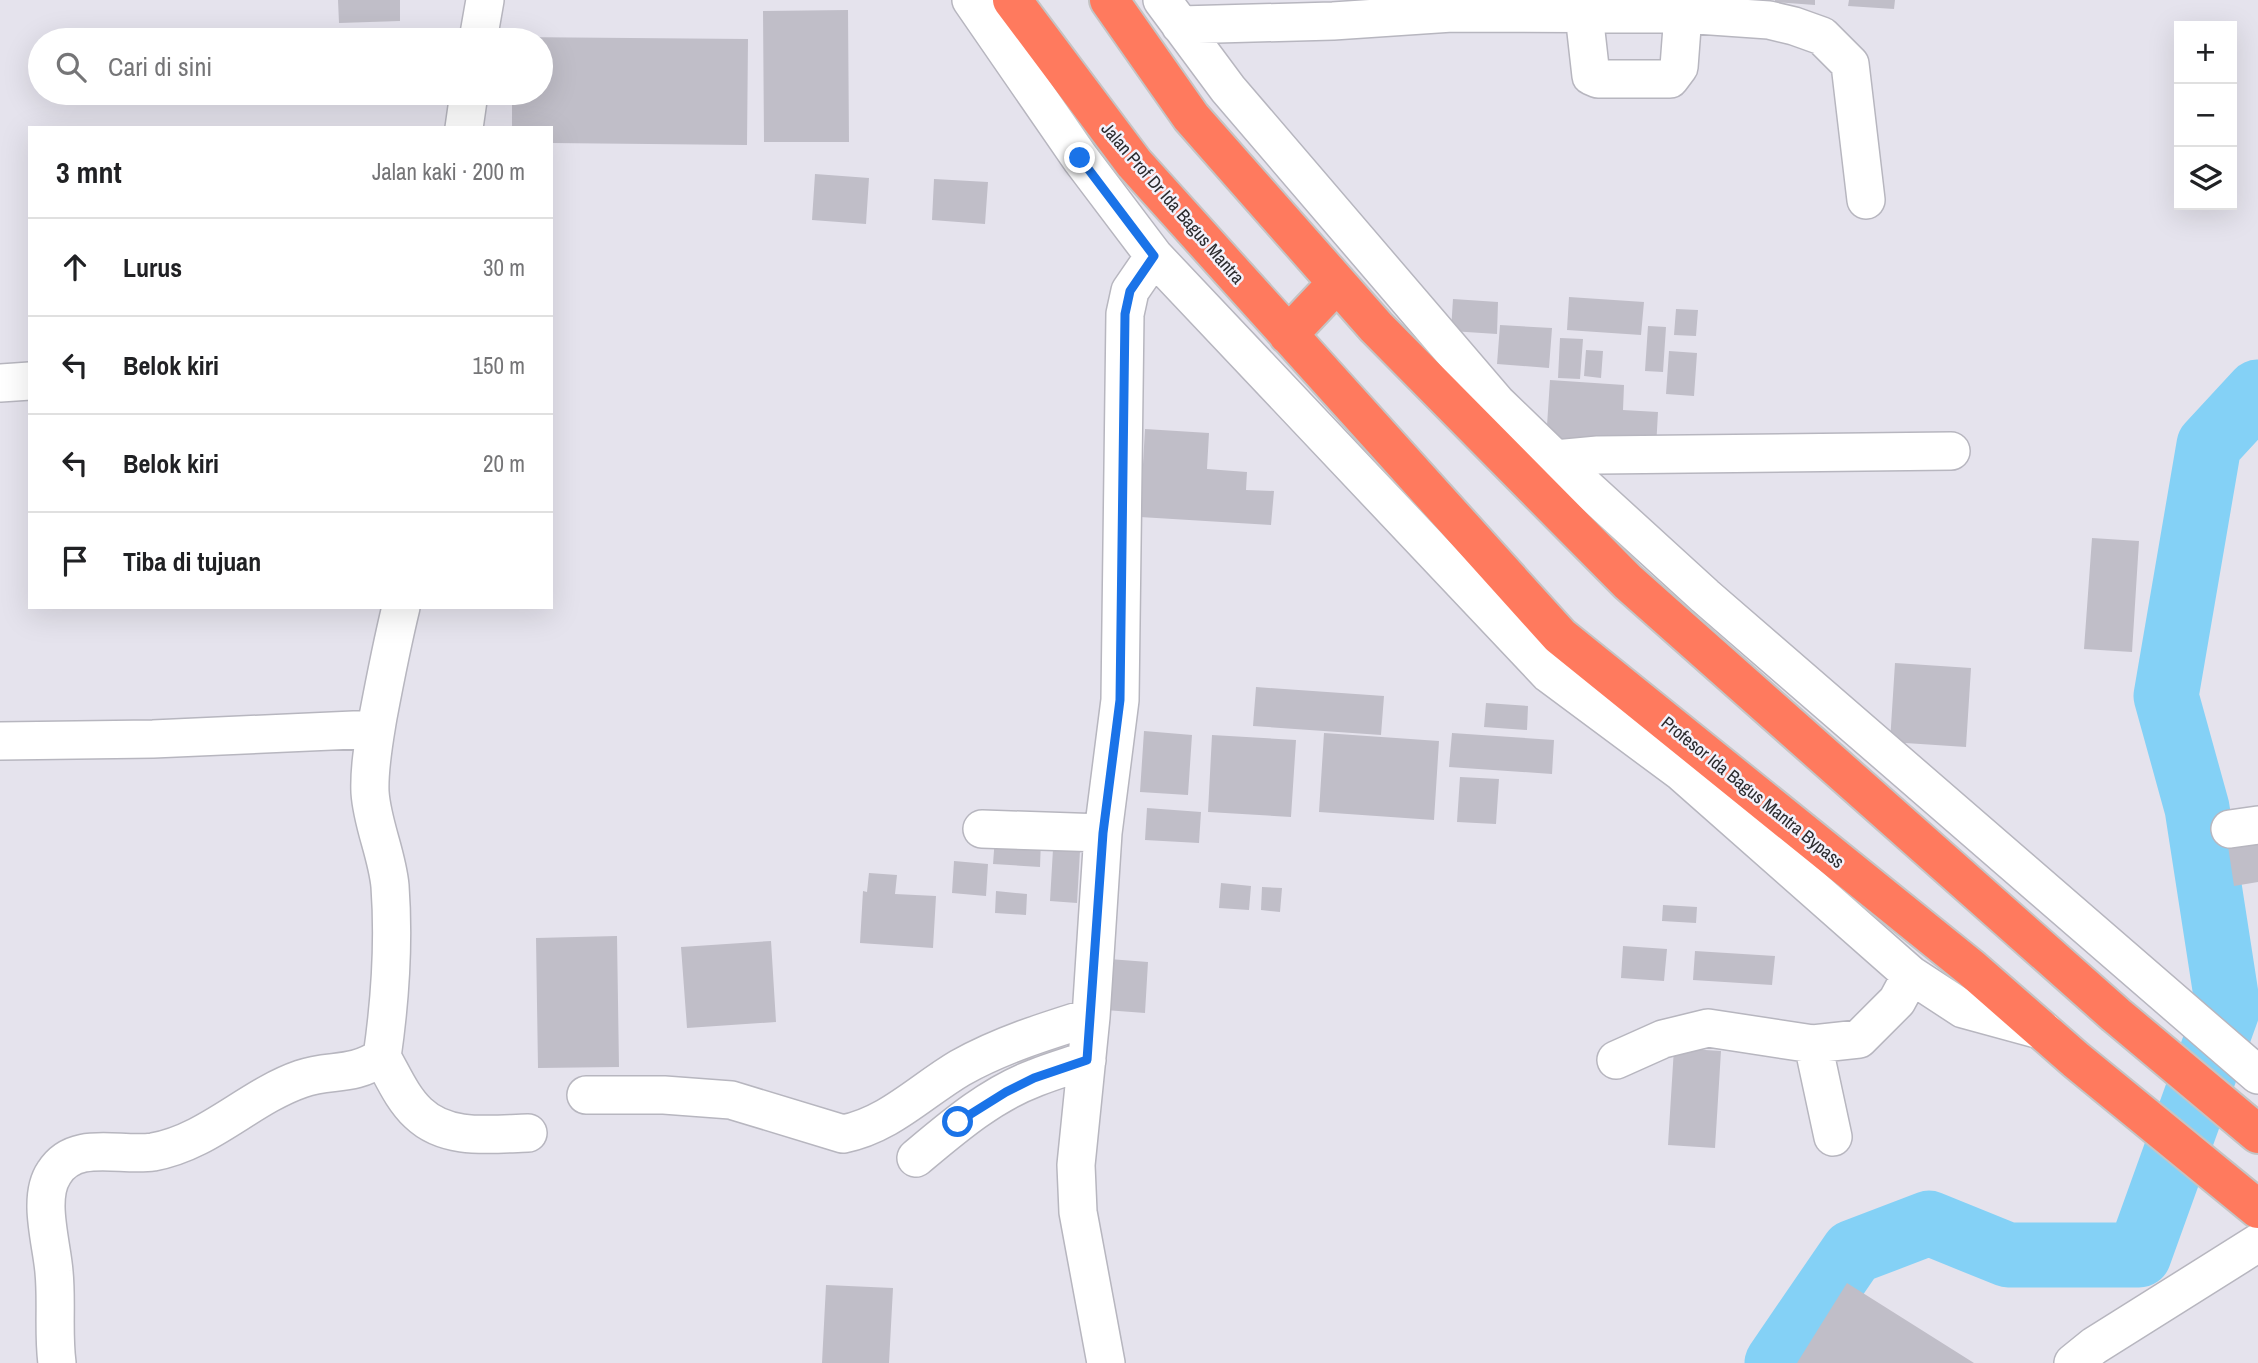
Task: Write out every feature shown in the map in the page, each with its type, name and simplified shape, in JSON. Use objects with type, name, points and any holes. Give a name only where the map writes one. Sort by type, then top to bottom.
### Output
[{"type":"highway","name":"Jalan Prof Dr Ida Bagus Mantra","points":[[1012,0],[1134,163],[1288,335]]},
{"type":"highway","points":[[1109,0],[1191,117],[1376,327],[1628,582],[2116,1015],[2258,1134]]},
{"type":"highway","points":[[1288,335],[1337,283]]},
{"type":"highway","name":"Profesor Ida Bagus Mantra Bypass","points":[[1288,335],[1560,636],[1971,968],[2076,1060],[2258,1209]]},
{"type":"street","points":[[480,28],[485,0]]},
{"type":"street","points":[[971,0],[1080,158],[1154,256],[1549,674],[1681,772],[1911,975],[1963,1009],[2044,1031]]},
{"type":"street","points":[[1171,13],[1333,21],[1452,13],[1683,14],[1769,20],[1794,26],[1822,36],[1850,64],[1866,200]]},
{"type":"street","points":[[1171,13],[1228,89],[1497,403],[1705,596],[2251,1070]]},
{"type":"street","points":[[1584,14],[1591,76],[1598,79],[1670,79],[1679,67],[1683,14]]},
{"type":"street","points":[[464,126],[467,105]]},
{"type":"street","points":[[1106,1363],[1078,1212],[1076,1165],[1091,1017],[1103,833],[1120,700],[1125,314],[1130,291],[1154,256]]},
{"type":"street","points":[[0,383],[28,381]]},
{"type":"street","points":[[1555,459],[1598,455],[1951,451]]},
{"type":"street","points":[[400,609],[376,729],[370,793],[386,855],[390,887],[390,972],[382,1057],[417,1112],[434,1125],[458,1133],[528,1133]]},
{"type":"street","points":[[0,741],[376,729]]},
{"type":"street","points":[[982,830],[1103,833]]},
{"type":"street","points":[[1616,1060],[1663,1039],[1708,1028],[1813,1044],[1859,1039],[1898,1001],[1911,975]]},
{"type":"street","points":[[586,1095],[664,1095],[731,1100],[843,1134],[878,1123],[960,1069],[1005,1046],[1091,1017]]},
{"type":"street","points":[[1813,1044],[1833,1137]]},
{"type":"street","points":[[57,1363],[54,1271],[46,1196],[52,1175],[63,1160],[81,1154],[107,1151],[141,1153],[164,1148],[218,1126],[270,1091],[304,1077],[349,1072],[367,1067],[382,1057]]},
{"type":"street","points":[[916,1158],[958,1122],[1006,1092],[1034,1078],[1087,1060]]},
{"type":"street","points":[[2073,1363],[2094,1346],[2258,1243]]},
{"type":"building","points":[[338,0],[400,0],[400,21],[339,23]]},
{"type":"building","points":[[1815,0],[1815,5],[1775,2]]},
{"type":"building","points":[[1849,0],[1895,0],[1894,9],[1848,6]]},
{"type":"building","points":[[848,10],[849,142],[764,142],[763,11]]},
{"type":"building","points":[[553,37],[748,39],[747,145],[553,143],[553,126],[512,126],[512,105],[553,105]]},
{"type":"building","points":[[815,174],[869,178],[866,224],[812,220]]},
{"type":"building","points":[[934,179],[988,182],[985,224],[932,220]]},
{"type":"building","points":[[1569,297],[1644,302],[1641,335],[1567,330]]},
{"type":"building","points":[[1453,299],[1498,302],[1497,334],[1451,331]]},
{"type":"building","points":[[1676,309],[1698,310],[1696,336],[1674,335]]},
{"type":"building","points":[[1500,325],[1552,328],[1549,368],[1497,364]]},
{"type":"building","points":[[1648,326],[1666,327],[1663,372],[1645,371]]},
{"type":"building","points":[[1560,338],[1583,339],[1580,379],[1558,378]]},
{"type":"building","points":[[1586,350],[1603,351],[1601,378],[1584,376]]},
{"type":"building","points":[[1669,351],[1697,353],[1694,396],[1666,394]]},
{"type":"building","points":[[1550,380],[1624,385],[1623,410],[1658,412],[1656,448],[1546,441]]},
{"type":"building","points":[[1145,429],[1209,433],[1207,469],[1247,472],[1246,490],[1274,491],[1271,525],[1140,517]]},
{"type":"building","points":[[2092,538],[2139,541],[2132,652],[2084,649]]},
{"type":"building","points":[[1895,663],[1971,668],[1966,747],[1890,742]]},
{"type":"building","points":[[1256,687],[1384,696],[1381,735],[1253,726]]},
{"type":"building","points":[[1486,703],[1528,706],[1527,730],[1484,727]]},
{"type":"building","points":[[1144,731],[1192,735],[1188,795],[1140,792]]},
{"type":"building","points":[[1324,733],[1439,741],[1434,820],[1319,812]]},
{"type":"building","points":[[1452,733],[1554,740],[1552,774],[1449,767]]},
{"type":"building","points":[[1212,735],[1296,740],[1291,817],[1208,812]]},
{"type":"building","points":[[1460,777],[1499,779],[1496,824],[1457,822]]},
{"type":"building","points":[[1147,808],[1201,812],[1199,843],[1145,840]]},
{"type":"building","points":[[995,837],[1041,840],[1040,867],[993,864]]},
{"type":"building","points":[[2258,841],[2258,882],[2234,886],[2228,846]]},
{"type":"building","points":[[1053,849],[1080,851],[1077,903],[1050,901]]},
{"type":"building","points":[[954,861],[988,864],[986,896],[952,893]]},
{"type":"building","points":[[869,873],[897,875],[895,894],[936,896],[933,948],[860,943],[863,891],[867,892]]},
{"type":"building","points":[[1221,883],[1251,886],[1249,910],[1219,908]]},
{"type":"building","points":[[1262,887],[1282,888],[1280,912],[1261,910]]},
{"type":"building","points":[[996,891],[1027,894],[1026,915],[995,913]]},
{"type":"building","points":[[1663,905],[1697,907],[1696,923],[1662,921]]},
{"type":"building","points":[[617,936],[619,1067],[538,1068],[536,938]]},
{"type":"building","points":[[771,941],[776,1022],[687,1028],[681,947]]},
{"type":"building","points":[[1623,946],[1667,949],[1664,981],[1621,978]]},
{"type":"building","points":[[1695,951],[1775,956],[1772,985],[1693,980]]},
{"type":"building","points":[[1109,959],[1148,962],[1145,1013],[1105,1010]]},
{"type":"building","points":[[1674,1048],[1721,1051],[1715,1148],[1668,1145]]},
{"type":"building","points":[[1847,1283],[1974,1363],[1797,1363]]},
{"type":"building","points":[[826,1285],[893,1288],[889,1363],[822,1363]]},
{"type":"waterway","points":[[1777,1363],[1853,1252],[1929,1223],[2008,1255],[2139,1255],[2228,1008],[2197,808],[2166,696],[2209,445],[2258,392]]},
{"type":"route","points":[[958,1122],[1034,1078],[1087,1060],[1103,833],[1120,700],[1125,314],[1130,291],[1154,256],[1080,158]]}]
